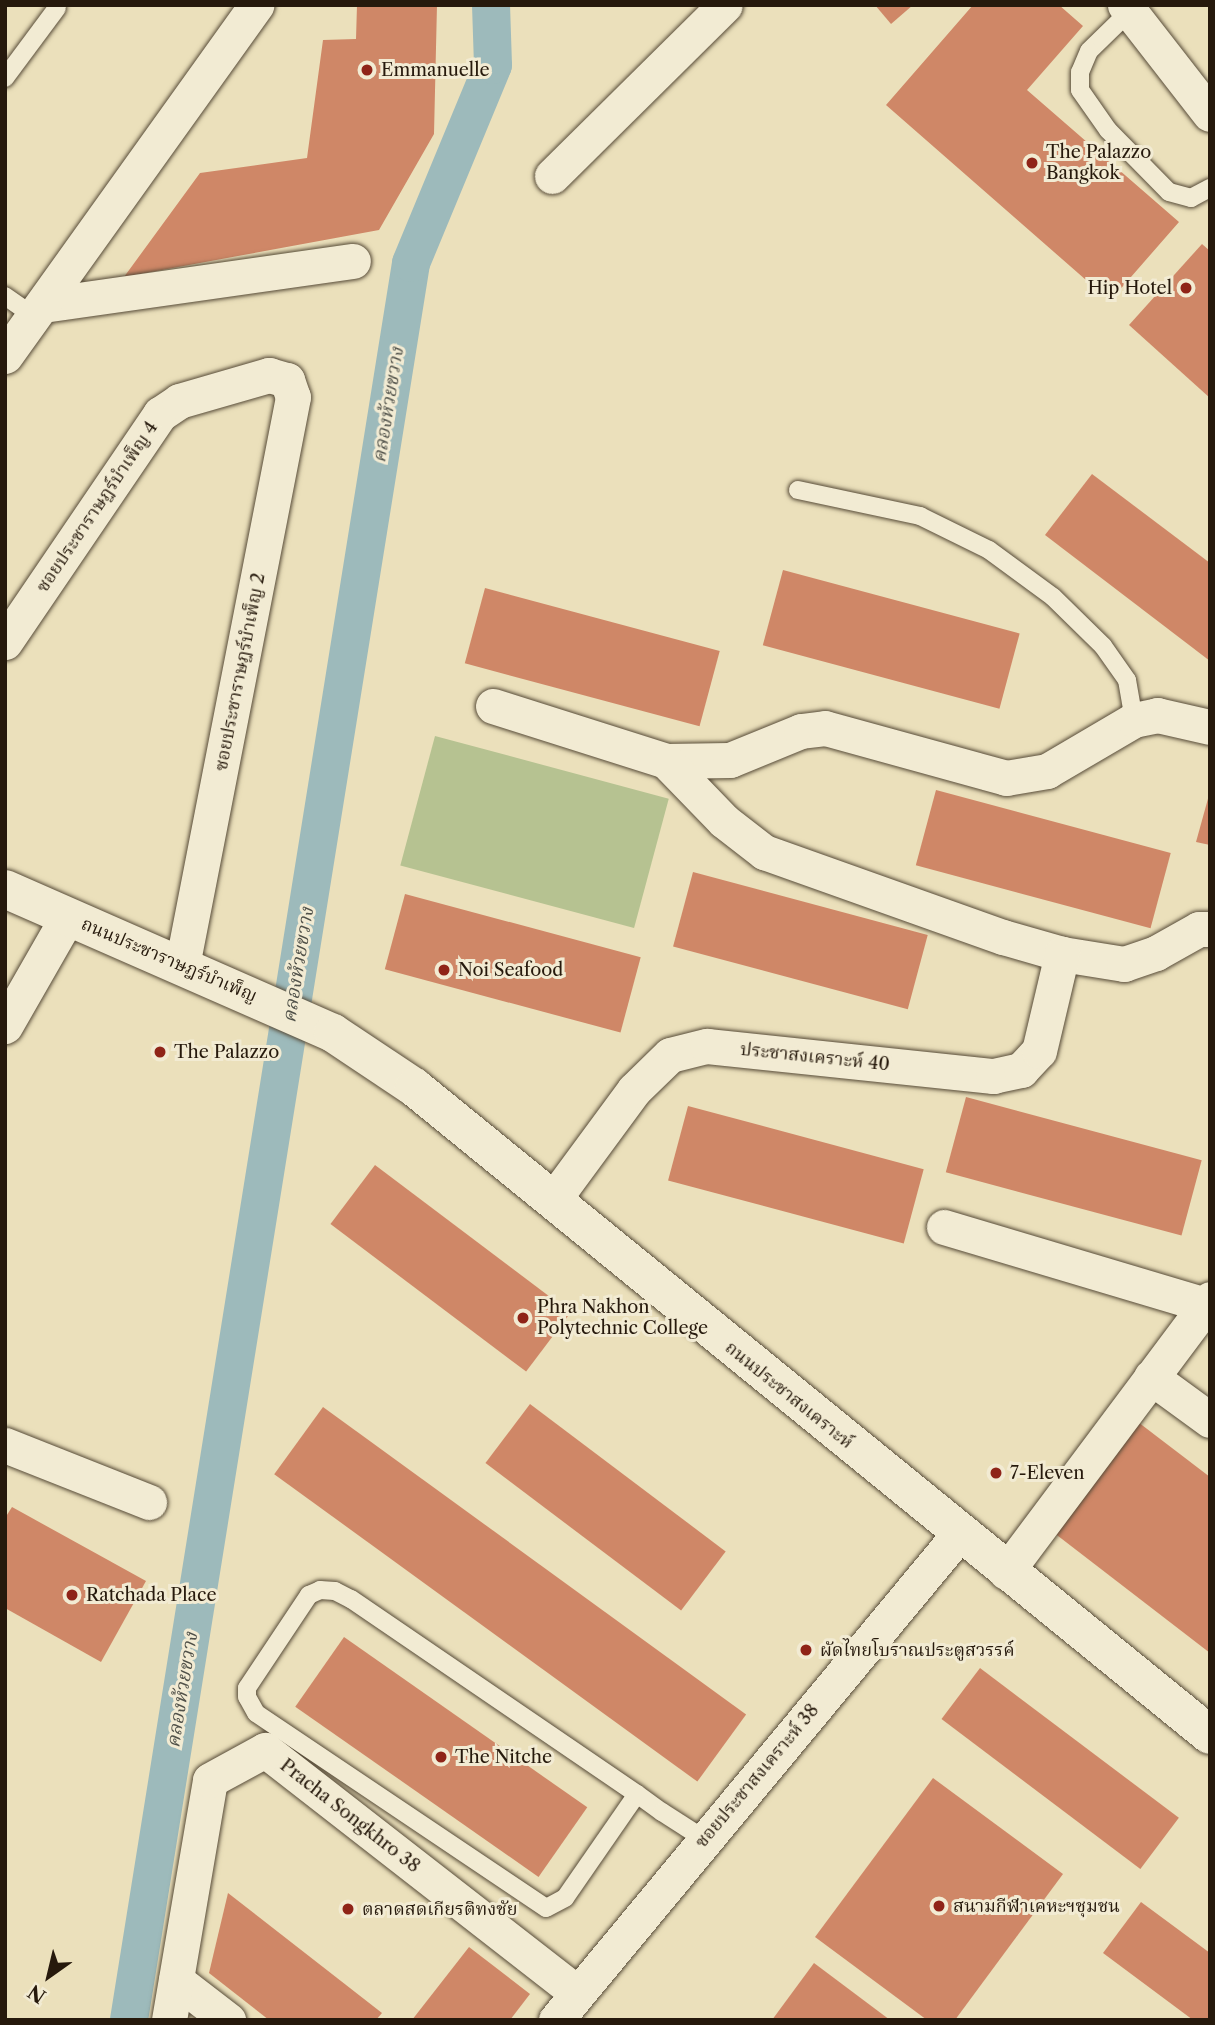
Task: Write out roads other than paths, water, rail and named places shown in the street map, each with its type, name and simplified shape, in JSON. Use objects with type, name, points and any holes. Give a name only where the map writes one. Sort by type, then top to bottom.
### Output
[{"type":"main road","name":"ถนนประชาราษฎร์บำเพ็ญ","points":[[5,889],[251,995],[332,1033]]},
{"type":"main road","name":"ถนนประชาสงเคราะห์","points":[[332,1033],[414,1087],[959,1534],[1210,1735]]},
{"type":"street","points":[[5,356],[256,5]]},
{"type":"street","points":[[552,176],[725,5]]},
{"type":"street","points":[[1127,8],[1210,114]]},
{"type":"street","points":[[38,311],[353,261]]},
{"type":"street","name":"ซอยประชาราษฎร์บำเพ็ญ 4","points":[[5,642],[160,414],[179,401],[269,375],[287,380]]},
{"type":"street","name":"ซอยประชาราษฎร์บำเพ็ญ 2","points":[[183,966],[293,397],[287,380]]},
{"type":"street","points":[[493,706],[666,761],[730,760],[801,730],[825,728],[1006,778],[1047,771],[1133,720],[1157,715],[1210,727]]},
{"type":"street","points":[[666,761],[724,821],[764,852],[1062,954],[1124,964],[1156,953],[1179,937],[1210,929]]},
{"type":"street","points":[[5,1026],[68,916]]},
{"type":"street","name":"ประชาสงเคราะห์ 40","points":[[553,1200],[634,1090],[670,1055],[707,1046],[993,1076],[1021,1070],[1039,1051],[1062,954]]},
{"type":"street","points":[[944,1227],[1208,1302],[1006,1572]]},
{"type":"street","points":[[1151,1377],[1210,1420]]},
{"type":"street","points":[[5,1446],[149,1502]]},
{"type":"street","name":"ซอยประชาสงเคราะห์ 38","points":[[556,2020],[959,1534]]},
{"type":"street","name":"Pracha Songkhro 38","points":[[169,2020],[210,1780],[265,1750],[577,1993]]},
{"type":"street","points":[[176,1980],[228,2020]]},
{"type":"lane","points":[[5,78],[57,8]]},
{"type":"lane","points":[[1127,8],[1089,51],[1080,72],[1080,90],[1108,130],[1169,192],[1191,198],[1210,188]]},
{"type":"lane","points":[[5,296],[38,311]]},
{"type":"lane","points":[[798,490],[920,516],[989,550],[1052,597],[1102,646],[1128,680],[1133,720]]},
{"type":"lane","points":[[637,1794],[565,1898],[546,1908],[256,1713],[247,1697],[247,1688],[309,1595],[320,1590],[335,1591],[704,1839]]},
{"type":"waterway","name":"คลองห้วยขวาง","points":[[129,2020],[411,263],[493,65],[491,5]]},
{"type":"place","name":"Emmanuelle","points":[[367,70]]},
{"type":"place","name":"The Palazzo Bangkok","points":[[1032,163]]},
{"type":"place","name":"Hip Hotel","points":[[1186,288]]},
{"type":"place","name":"Noi Seafood","points":[[444,970]]},
{"type":"place","name":"The Palazzo","points":[[160,1052]]},
{"type":"place","name":"Phra Nakhon Polytechnic College","points":[[523,1318]]},
{"type":"place","name":"7-Eleven","points":[[996,1473]]},
{"type":"place","name":"Ratchada Place","points":[[72,1595]]},
{"type":"place","name":"ผัดไทยโบราณประตูสวรรค์","points":[[806,1650]]},
{"type":"place","name":"The Nitche","points":[[441,1757]]},
{"type":"place","name":"สนามกีฬาเคหะฯชุมชน","points":[[939,1906]]},
{"type":"place","name":"ตลาดสดเกียรติทงชัย","points":[[348,1909]]}]
